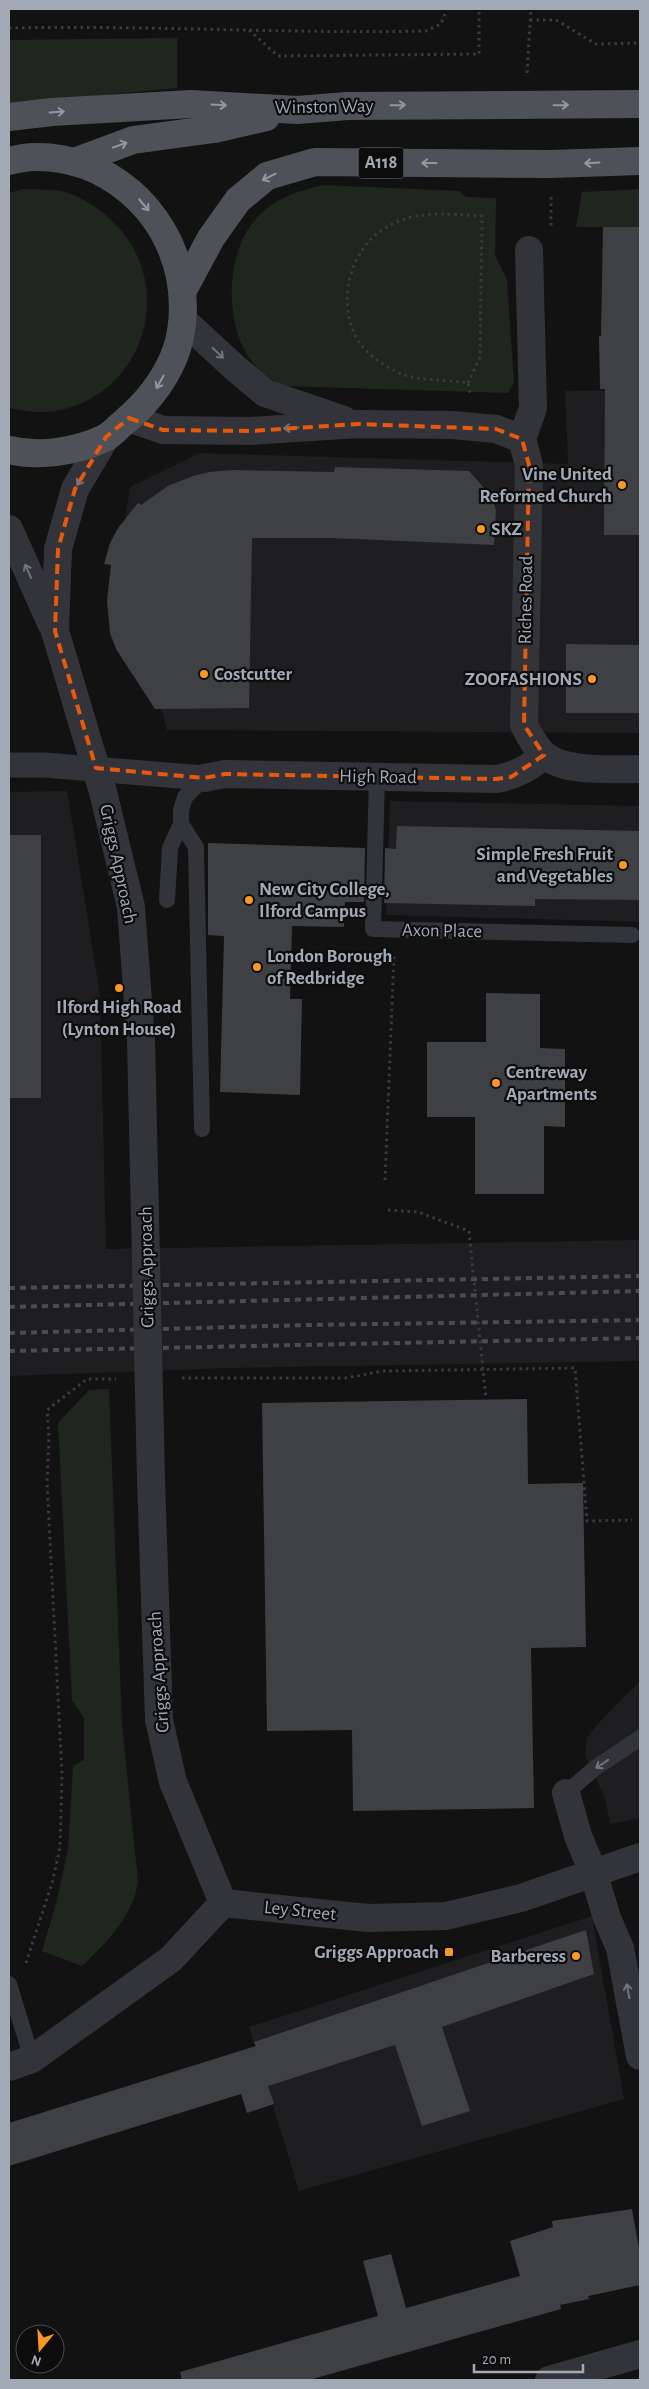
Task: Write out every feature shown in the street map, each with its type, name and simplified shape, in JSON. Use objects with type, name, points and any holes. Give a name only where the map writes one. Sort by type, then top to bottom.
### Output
[{"type":"main road","name":"Winston Way","points":[[9,117],[191,104],[297,110],[347,106],[640,104]]},
{"type":"main road","points":[[74,162],[133,140],[214,129],[297,110]]},
{"type":"main road","points":[[9,161],[35,157],[74,162],[107,175],[136,196],[160,223],[176,255],[183,290],[183,320],[174,357],[155,391],[129,418],[106,437],[78,448],[50,453],[20,453],[9,450]]},
{"type":"main road","name":"A118","points":[[183,290],[211,238],[238,200],[267,176],[315,162],[551,164],[640,161]]},
{"type":"street","points":[[129,418],[163,430],[250,430],[358,424],[453,425],[496,429],[522,439],[532,408],[529,250]]},
{"type":"street","points":[[183,320],[234,367],[266,393],[358,424]]},
{"type":"street","name":"Griggs Approach","points":[[54,631],[58,549],[75,489],[106,437]]},
{"type":"street","name":"Riches Road","points":[[522,439],[529,465],[524,725],[532,740],[544,755]]},
{"type":"street","name":"Griggs Approach","points":[[9,529],[54,631],[103,792],[131,907],[141,1042],[151,1479],[159,1720],[173,1782],[223,1903]]},
{"type":"street","points":[[544,755],[565,766],[640,769]]},
{"type":"street","name":"High Road","points":[[204,778],[225,774],[504,778],[511,777],[534,764],[544,755]]},
{"type":"street","points":[[9,765],[49,765],[204,778]]},
{"type":"street","points":[[566,1793],[578,1836],[593,1872],[607,1918],[620,1948],[640,2056]]},
{"type":"street","name":"Ley Street","points":[[223,1903],[368,1918],[446,1916],[521,1898],[640,1857]]},
{"type":"street","points":[[20,2063],[171,1959],[223,1903]]},
{"type":"street","points":[[549,2380],[640,2354]]},
{"type":"lane","name":"Axon Place","points":[[377,777],[373,929],[632,935]]},
{"type":"lane","points":[[167,900],[170,848],[180,824],[181,810],[185,797],[204,778]]},
{"type":"lane","points":[[180,824],[196,847],[202,1129]]},
{"type":"lane","points":[[566,1793],[595,1768],[640,1738]]},
{"type":"lane","points":[[9,1984],[20,2063]]},
{"type":"path","points":[[9,28],[106,26],[248,30],[426,31],[441,24],[447,9]]},
{"type":"path","points":[[248,30],[278,56],[479,54],[479,9]]},
{"type":"path","points":[[527,77],[531,9]]},
{"type":"path","points":[[530,20],[556,20],[596,44],[640,43]]},
{"type":"path","points":[[468,383],[448,379],[422,379],[398,372],[372,357],[355,335],[347,308],[350,277],[366,244],[383,229],[422,214],[482,216],[480,357],[468,383],[470,396]]},
{"type":"path","points":[[385,1180],[395,930]]},
{"type":"path","points":[[388,1210],[418,1212],[469,1231],[486,1399]]},
{"type":"path","points":[[177,1378],[346,1378],[383,1371],[575,1368],[587,1521],[632,1520]]},
{"type":"path","points":[[11,2002],[35,1940],[60,1848],[62,1775],[47,1482],[49,1438],[47,1410],[87,1379],[117,1379]]},
{"type":"highlighted area","points":[[129,418],[163,430],[250,431],[358,424],[496,429],[522,439],[529,465],[524,725],[544,755],[511,777],[496,779],[225,774],[204,778],[96,768],[55,631],[58,549],[75,489],[106,437]]},
{"type":"shaded area","points":[[177,38],[177,88],[9,104],[9,40]]},
{"type":"shaded area","points":[[323,185],[459,191],[466,197],[496,198],[495,255],[507,280],[514,383],[508,393],[282,386],[255,366],[244,349],[234,317],[232,282],[234,264],[239,247],[246,232],[256,219],[271,206],[287,196]]},
{"type":"shaded area","points":[[23,189],[61,191],[74,195],[94,206],[110,219],[130,243],[142,270],[147,299],[144,327],[134,354],[117,378],[94,397],[65,409],[51,412],[23,411],[9,408],[9,193]]},
{"type":"shaded area","points":[[640,189],[640,227],[576,227],[582,192]]},
{"type":"shaded area","points":[[640,390],[640,733],[167,730],[120,557],[130,487],[199,453],[568,464],[565,391]]},
{"type":"shaded area","points":[[67,791],[100,994],[106,1249],[640,1240],[640,1361],[230,1368],[9,1376],[9,792]]},
{"type":"shaded area","points":[[390,801],[640,806],[640,922],[386,915]]},
{"type":"shaded area","points":[[109,1389],[122,1725],[138,1881],[131,1905],[118,1928],[82,1966],[42,1951],[57,1900],[68,1849],[73,1766],[84,1760],[84,1718],[72,1700],[58,1423],[89,1390]]},
{"type":"shaded area","points":[[640,1681],[640,1818],[610,1824],[605,1798],[585,1755],[587,1738],[595,1727]]},
{"type":"shaded area","points":[[592,1916],[624,2099],[299,2191],[249,2027]]},
{"type":"building","points":[[603,227],[640,227],[640,535],[604,535],[605,389],[600,389],[599,336],[601,336]]},
{"type":"building","points":[[335,467],[469,471],[492,497],[496,510],[494,545],[332,538],[252,538],[249,708],[155,709],[116,649],[110,633],[107,600],[111,565],[104,564],[110,543],[118,528],[138,503],[141,505],[168,486],[193,476],[209,472],[232,470],[334,472]]},
{"type":"building","name":"ZOOFASHIONS","points":[[566,644],[640,645],[640,713],[566,713]]},
{"type":"building","points":[[397,826],[640,831],[640,900],[535,899],[535,906],[384,903],[385,848],[396,849]]},
{"type":"building","points":[[9,835],[41,835],[41,1098],[9,1098]]},
{"type":"building","name":"London Borough of Redbridge","points":[[208,843],[365,848],[364,902],[345,902],[344,927],[292,926],[290,999],[302,999],[300,1095],[220,1092],[224,936],[208,935]]},
{"type":"building","name":"Centreway Apartments","points":[[486,993],[540,994],[540,1048],[565,1049],[565,1127],[544,1126],[544,1194],[475,1194],[475,1117],[427,1117],[427,1042],[486,1042]]},
{"type":"building","points":[[527,1399],[528,1484],[583,1483],[586,1647],[531,1648],[534,1808],[353,1811],[352,1730],[267,1731],[262,1403]]},
{"type":"building","points":[[586,1930],[594,1974],[442,2027],[470,2111],[422,2126],[395,2045],[268,2086],[274,2104],[247,2113],[241,2094],[9,2166],[9,2123],[256,2046],[254,2042]]},
{"type":"building","points":[[632,2209],[640,2254],[640,2285],[588,2296],[589,2299],[560,2305],[561,2309],[309,2380],[182,2380],[180,2372],[378,2316],[363,2261],[391,2254],[406,2308],[520,2276],[510,2241],[553,2227],[552,2221]]},
{"type":"railway","points":[[9,1288],[640,1276]]},
{"type":"railway","points":[[9,1307],[640,1291]]},
{"type":"railway","points":[[9,1333],[308,1325],[640,1320]]},
{"type":"railway","points":[[9,1351],[640,1338]]},
{"type":"place","name":"Vine United Reformed Church","points":[[622,485]]},
{"type":"place","name":"SKZ","points":[[481,529]]},
{"type":"place","name":"Costcutter","points":[[204,674]]},
{"type":"place","name":"ZOOFASHIONS","points":[[592,679]]},
{"type":"place","name":"Simple Fresh Fruit and Vegetables","points":[[623,865]]},
{"type":"place","name":"New City College, Ilford Campus","points":[[249,900]]},
{"type":"place","name":"London Borough of Redbridge","points":[[257,967]]},
{"type":"place","name":"Ilford High Road (Lynton House)","points":[[119,988]]},
{"type":"place","name":"Centreway Apartments","points":[[496,1083]]},
{"type":"place","name":"Griggs Approach","points":[[449,1952]]},
{"type":"place","name":"Barberess","points":[[576,1956]]}]
